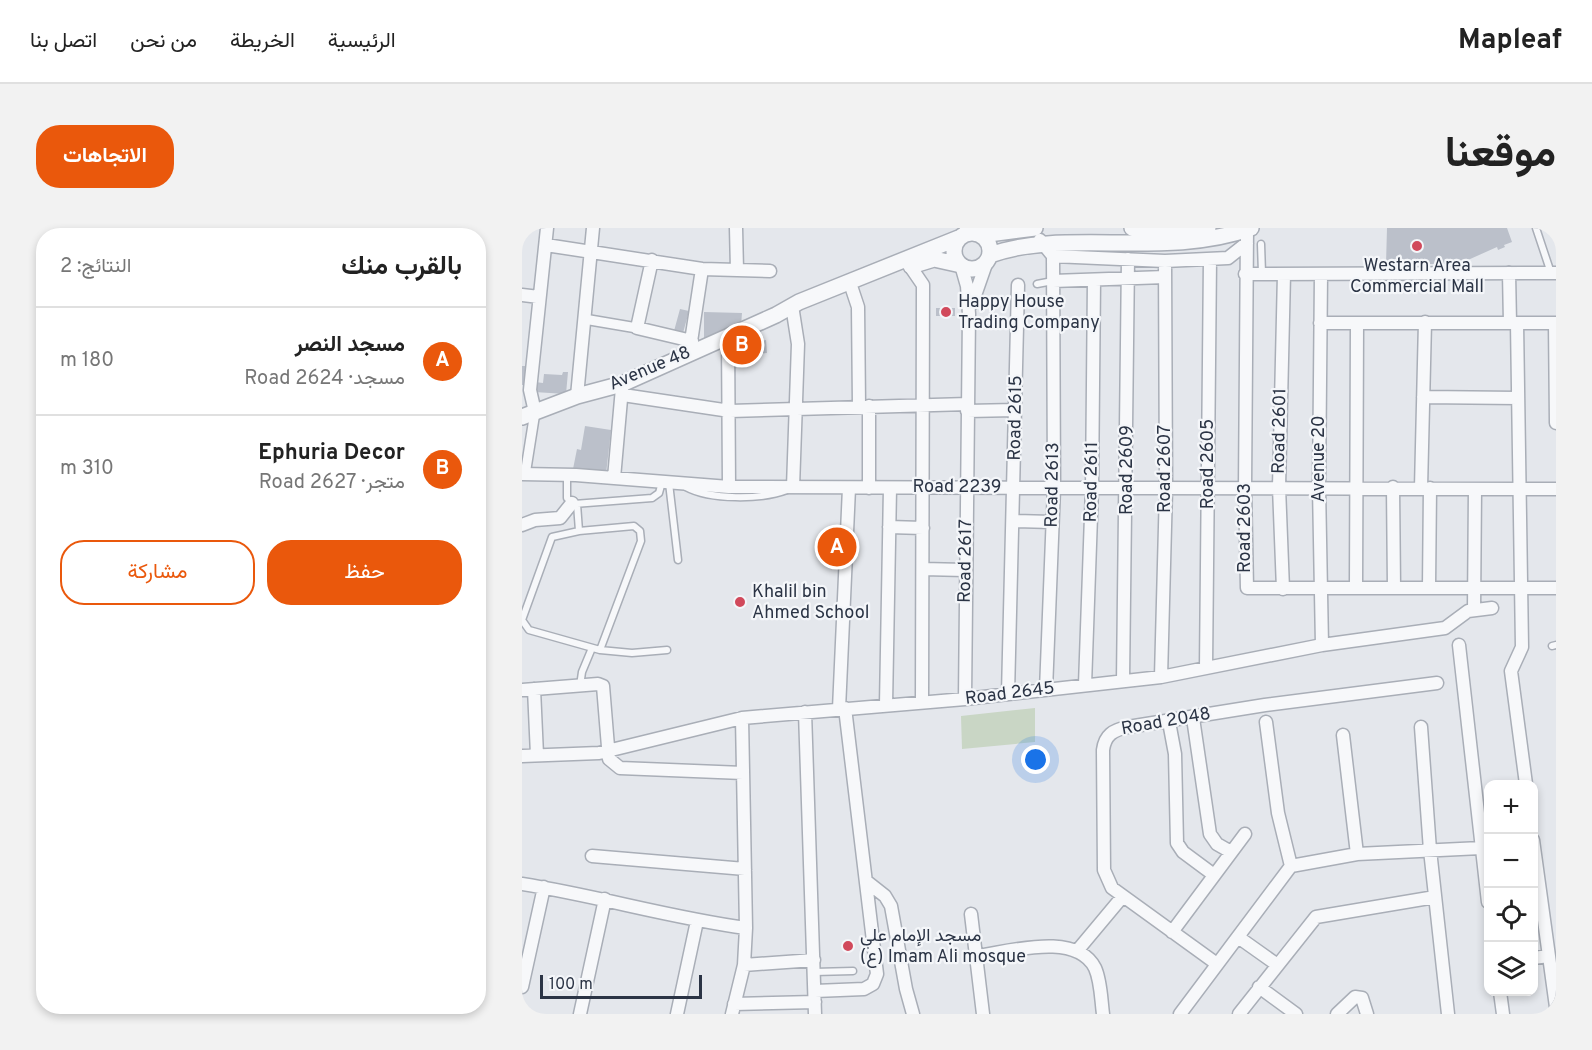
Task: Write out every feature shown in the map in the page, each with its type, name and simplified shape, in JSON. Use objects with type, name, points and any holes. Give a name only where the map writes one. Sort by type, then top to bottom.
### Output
[{"type":"street","points":[[524,475],[529,415],[526,389],[547,228]]},
{"type":"street","points":[[577,396],[593,228]]},
{"type":"street","points":[[736,228],[737,270]]},
{"type":"street","points":[[1132,228],[1195,230],[1211,228]]},
{"type":"street","points":[[1028,231],[1051,250],[1053,256],[1165,261],[1228,258],[1245,274],[1553,273]]},
{"type":"street","name":"Avenue 48","points":[[988,258],[1028,231]]},
{"type":"street","name":"Avenue 48","points":[[529,415],[577,396],[622,390],[691,347],[728,336],[799,302],[969,233],[1028,231],[1163,241],[1248,233]]},
{"type":"street","points":[[969,233],[989,243],[988,258],[972,269],[961,265],[954,251],[969,233]]},
{"type":"street","points":[[1228,258],[1248,233]]},
{"type":"street","name":"Road 2603","points":[[1248,233],[1245,274],[1247,588],[1556,588]]},
{"type":"street","points":[[546,245],[702,269],[770,271]]},
{"type":"street","name":"Road 2613","points":[[1046,690],[1054,488],[1053,256]]},
{"type":"street","name":"Road 2617","points":[[969,314],[988,258]]},
{"type":"street","name":"Avenue 48","points":[[776,315],[793,312],[910,266],[934,259],[961,265]]},
{"type":"street","name":"Road 2609","points":[[1124,681],[1128,259]]},
{"type":"street","name":"Road 2605","points":[[1206,668],[1210,259]]},
{"type":"street","points":[[637,328],[652,260]]},
{"type":"street","name":"Road 2607","points":[[1161,676],[1166,489],[1165,261]]},
{"type":"street","name":"Road 2617","points":[[961,265],[967,286],[969,314],[965,570],[966,699]]},
{"type":"street","points":[[910,266],[923,285],[922,702]]},
{"type":"street","points":[[584,320],[637,328],[691,347],[702,269]]},
{"type":"street","points":[[1509,273],[1518,399],[1522,647],[1511,671],[1525,780]]},
{"type":"street","name":"Road 2601","points":[[1283,589],[1279,487],[1284,274]]},
{"type":"street","name":"Avenue 20","points":[[1321,274],[1319,487],[1322,645]]},
{"type":"street","points":[[1053,281],[1165,278]]},
{"type":"street","name":"Road 2611","points":[[1085,685],[1092,488],[1094,280]]},
{"type":"street","name":"Road 2615","points":[[1008,694],[1015,487],[1018,285]]},
{"type":"street","points":[[852,289],[858,307],[869,488]]},
{"type":"street","points":[[522,295],[539,297]]},
{"type":"street","points":[[793,312],[798,344],[793,487]]},
{"type":"street","points":[[1425,322],[1423,397],[1429,587]]},
{"type":"street","points":[[1320,323],[1556,323],[1556,423]]},
{"type":"street","points":[[1356,588],[1357,323]]},
{"type":"street","points":[[728,336],[729,487]]},
{"type":"street","points":[[614,478],[622,390],[730,411],[923,404],[1015,410]]},
{"type":"street","points":[[1423,397],[1518,399]]},
{"type":"street","name":"Road 2239","points":[[524,475],[567,475],[729,487],[1556,489]]},
{"type":"street","points":[[1393,487],[1394,587]]},
{"type":"street","points":[[742,718],[746,928],[744,965],[733,1009],[815,1002],[864,989],[876,980],[866,881],[842,709],[849,488]]},
{"type":"street","points":[[886,705],[890,488]]},
{"type":"street","points":[[1474,610],[1475,489]]},
{"type":"street","points":[[522,525],[535,520],[560,518],[574,503]]},
{"type":"street","points":[[1014,521],[1052,522]]},
{"type":"street","points":[[889,527],[923,528]]},
{"type":"street","points":[[923,569],[965,570]]},
{"type":"street","name":"Road 2645","points":[[522,756],[580,755],[742,718],[966,699],[1161,676],[1322,645],[1445,628],[1454,624],[1464,614],[1474,610],[1492,608]]},
{"type":"street","points":[[1459,645],[1486,888]]},
{"type":"street","name":"Road 2048","points":[[1217,964],[1123,896],[1107,880],[1104,870],[1104,741],[1110,733],[1119,729],[1265,705],[1437,683]]},
{"type":"street","points":[[537,755],[528,690],[598,684],[605,688],[608,749],[611,762],[620,768],[743,772]]},
{"type":"street","points":[[805,712],[815,1002]]},
{"type":"street","points":[[1193,718],[1210,834],[1217,844],[1231,852]]},
{"type":"street","points":[[1169,722],[1175,754],[1177,843],[1183,852],[1214,875]]},
{"type":"street","points":[[1266,722],[1278,813],[1291,866]]},
{"type":"street","points":[[1421,727],[1430,850],[1448,1014]]},
{"type":"street","points":[[1343,735],[1357,854]]},
{"type":"street","points":[[1172,932],[1245,834]]},
{"type":"street","points":[[1180,1014],[1291,866],[1357,854],[1481,849]]},
{"type":"street","points":[[592,856],[745,869]]},
{"type":"street","points":[[1538,876],[1556,1007]]},
{"type":"street","points":[[866,881],[885,896],[891,906],[913,1014]]},
{"type":"street","points":[[522,884],[605,899],[697,921],[746,928]]},
{"type":"street","points":[[522,987],[544,887]]},
{"type":"street","points":[[1077,951],[1123,896]]},
{"type":"street","points":[[1239,1014],[1276,964],[1316,917],[1435,897]]},
{"type":"street","points":[[580,1014],[605,899]]},
{"type":"street","points":[[971,914],[983,1014]]},
{"type":"street","points":[[676,1014],[697,921]]},
{"type":"street","points":[[1238,937],[1276,964]]},
{"type":"street","points":[[976,956],[1057,946],[1077,951],[1094,966],[1098,975],[1103,1014]]},
{"type":"street","points":[[1538,957],[1549,956]]},
{"type":"street","points":[[744,965],[814,966]]},
{"type":"street","points":[[1259,987],[1296,1014]]},
{"type":"street","points":[[1501,996],[1503,1014]]},
{"type":"street","points":[[1337,1014],[1355,997],[1362,998],[1366,1002],[1367,1014]]},
{"type":"lane","points":[[1536,228],[1553,273]]},
{"type":"lane","points":[[1261,244],[1262,274]]},
{"type":"lane","points":[[1037,284],[1053,281]]},
{"type":"lane","points":[[567,475],[567,498],[574,503],[652,498],[671,482]]},
{"type":"lane","points":[[671,482],[713,496],[770,495],[793,487]]},
{"type":"lane","points":[[671,482],[678,560]]},
{"type":"lane","points":[[574,503],[579,531]]},
{"type":"lane","points":[[600,650],[641,541],[641,534],[631,526],[557,534],[550,540],[522,620],[529,630],[600,650],[632,653],[667,650]]},
{"type":"lane","points":[[580,687],[582,672],[592,648]]},
{"type":"lane","points":[[814,966],[853,971]]},
{"type":"green space","points":[[1035,708],[1035,742],[962,749],[961,716]]},
{"type":"building","name":"Westarn Area Commercial Mall","points":[[1387,228],[1507,228],[1512,242],[1498,250],[1497,247],[1459,264],[1386,264]]},
{"type":"building","name":"Happy House Trading Company","points":[[936,308],[955,308],[955,316],[936,316]]},
{"type":"building","points":[[680,309],[689,311],[683,333],[674,331]]},
{"type":"building","points":[[704,312],[742,313],[741,326],[704,340]]},
{"type":"building","points":[[766,340],[767,353],[736,356],[735,345]]},
{"type":"building","points":[[522,366],[528,366],[526,385],[522,385]]},
{"type":"building","points":[[563,372],[568,372],[566,394],[534,392],[535,382],[543,383],[544,374],[562,375]]},
{"type":"building","points":[[585,426],[611,430],[606,474],[572,474],[577,449],[581,450]]},
{"type":"place","name":"Westarn Area Commercial Mall","points":[[1417,246]]},
{"type":"place","name":"Happy House Trading Company","points":[[946,312]]},
{"type":"place","name":"Ephuria Decor","points":[[742,345]]},
{"type":"place","name":"مسجد النصر","points":[[837,547]]},
{"type":"place","name":"Khalil bin Ahmed School","points":[[740,602]]},
{"type":"place","name":"مسجد الإمام علي (ع) Imam Ali mosque","points":[[848,946]]}]
